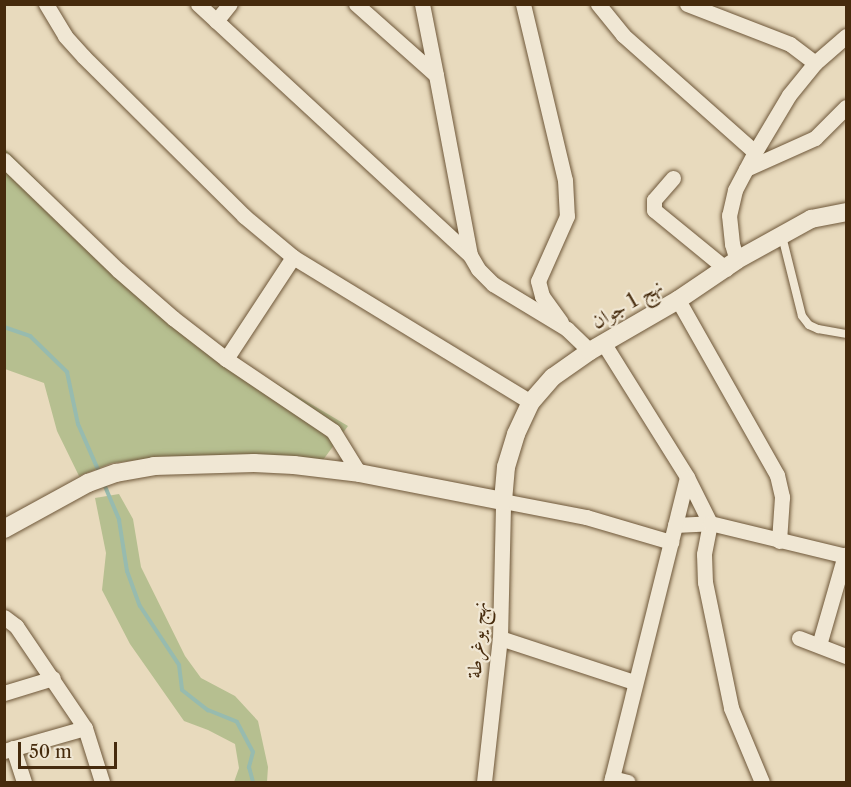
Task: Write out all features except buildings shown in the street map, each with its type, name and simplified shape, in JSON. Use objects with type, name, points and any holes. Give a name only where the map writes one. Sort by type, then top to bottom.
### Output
[{"type":"street","points":[[46,4],[65,36],[84,57],[244,216],[293,257],[531,402]]},
{"type":"street","points":[[198,4],[470,255],[478,269],[493,284],[597,347],[687,477],[710,523],[704,554],[705,582],[731,708],[762,783]]},
{"type":"street","points":[[216,21],[230,4]]},
{"type":"street","points":[[356,4],[436,75]]},
{"type":"street","points":[[422,4],[470,255]]},
{"type":"street","points":[[522,4],[565,180],[568,205],[563,227],[538,275],[538,288],[551,310],[567,329]]},
{"type":"street","points":[[598,4],[623,34],[755,152]]},
{"type":"street","points":[[687,4],[790,44],[815,63]]},
{"type":"street","points":[[731,265],[732,244],[729,215],[735,190],[789,95],[815,63],[846,36]]},
{"type":"street","points":[[746,169],[814,138],[846,107]]},
{"type":"street","points":[[4,160],[118,270],[226,359],[333,431],[359,473]]},
{"type":"street","points":[[673,178],[654,200],[654,210],[731,265]]},
{"type":"street","name":"نهج 1 جوان","points":[[503,501],[516,434],[531,402],[553,377],[597,347],[811,219],[846,212]]},
{"type":"street","points":[[226,359],[293,257]]},
{"type":"street","points":[[678,300],[777,475],[782,497],[779,541]]},
{"type":"street","points":[[4,529],[88,483],[116,473],[154,466],[254,463],[359,473],[586,517],[671,542]]},
{"type":"street","points":[[628,783],[611,780],[687,477]]},
{"type":"street","name":"نهج يوغرطة","points":[[484,783],[500,638],[503,501]]},
{"type":"street","points":[[675,525],[710,523],[846,555],[819,645]]},
{"type":"street","points":[[5,615],[53,678],[85,728],[98,782]]},
{"type":"street","points":[[500,638],[634,682]]},
{"type":"street","points":[[799,638],[846,656]]},
{"type":"street","points":[[4,693],[53,678]]},
{"type":"street","points":[[24,783],[9,750],[85,728]]},
{"type":"lane","points":[[782,236],[802,316],[808,325],[846,334]]},
{"type":"green space","points":[[4,148],[129,272],[195,330],[235,359],[348,426],[323,460],[145,459],[112,463],[79,476],[57,431],[44,383],[5,369]]},
{"type":"green space","points":[[119,494],[133,519],[141,567],[185,656],[201,678],[235,696],[258,721],[268,767],[267,782],[234,782],[239,768],[235,744],[184,721],[130,644],[102,590],[106,553],[95,498]]},
{"type":"waterway","points":[[4,327],[30,336],[67,372],[78,424],[100,474]]},
{"type":"waterway","points":[[104,484],[119,520],[127,571],[140,606],[179,665],[182,690],[208,710],[237,722],[253,752],[249,767],[253,782]]}]
